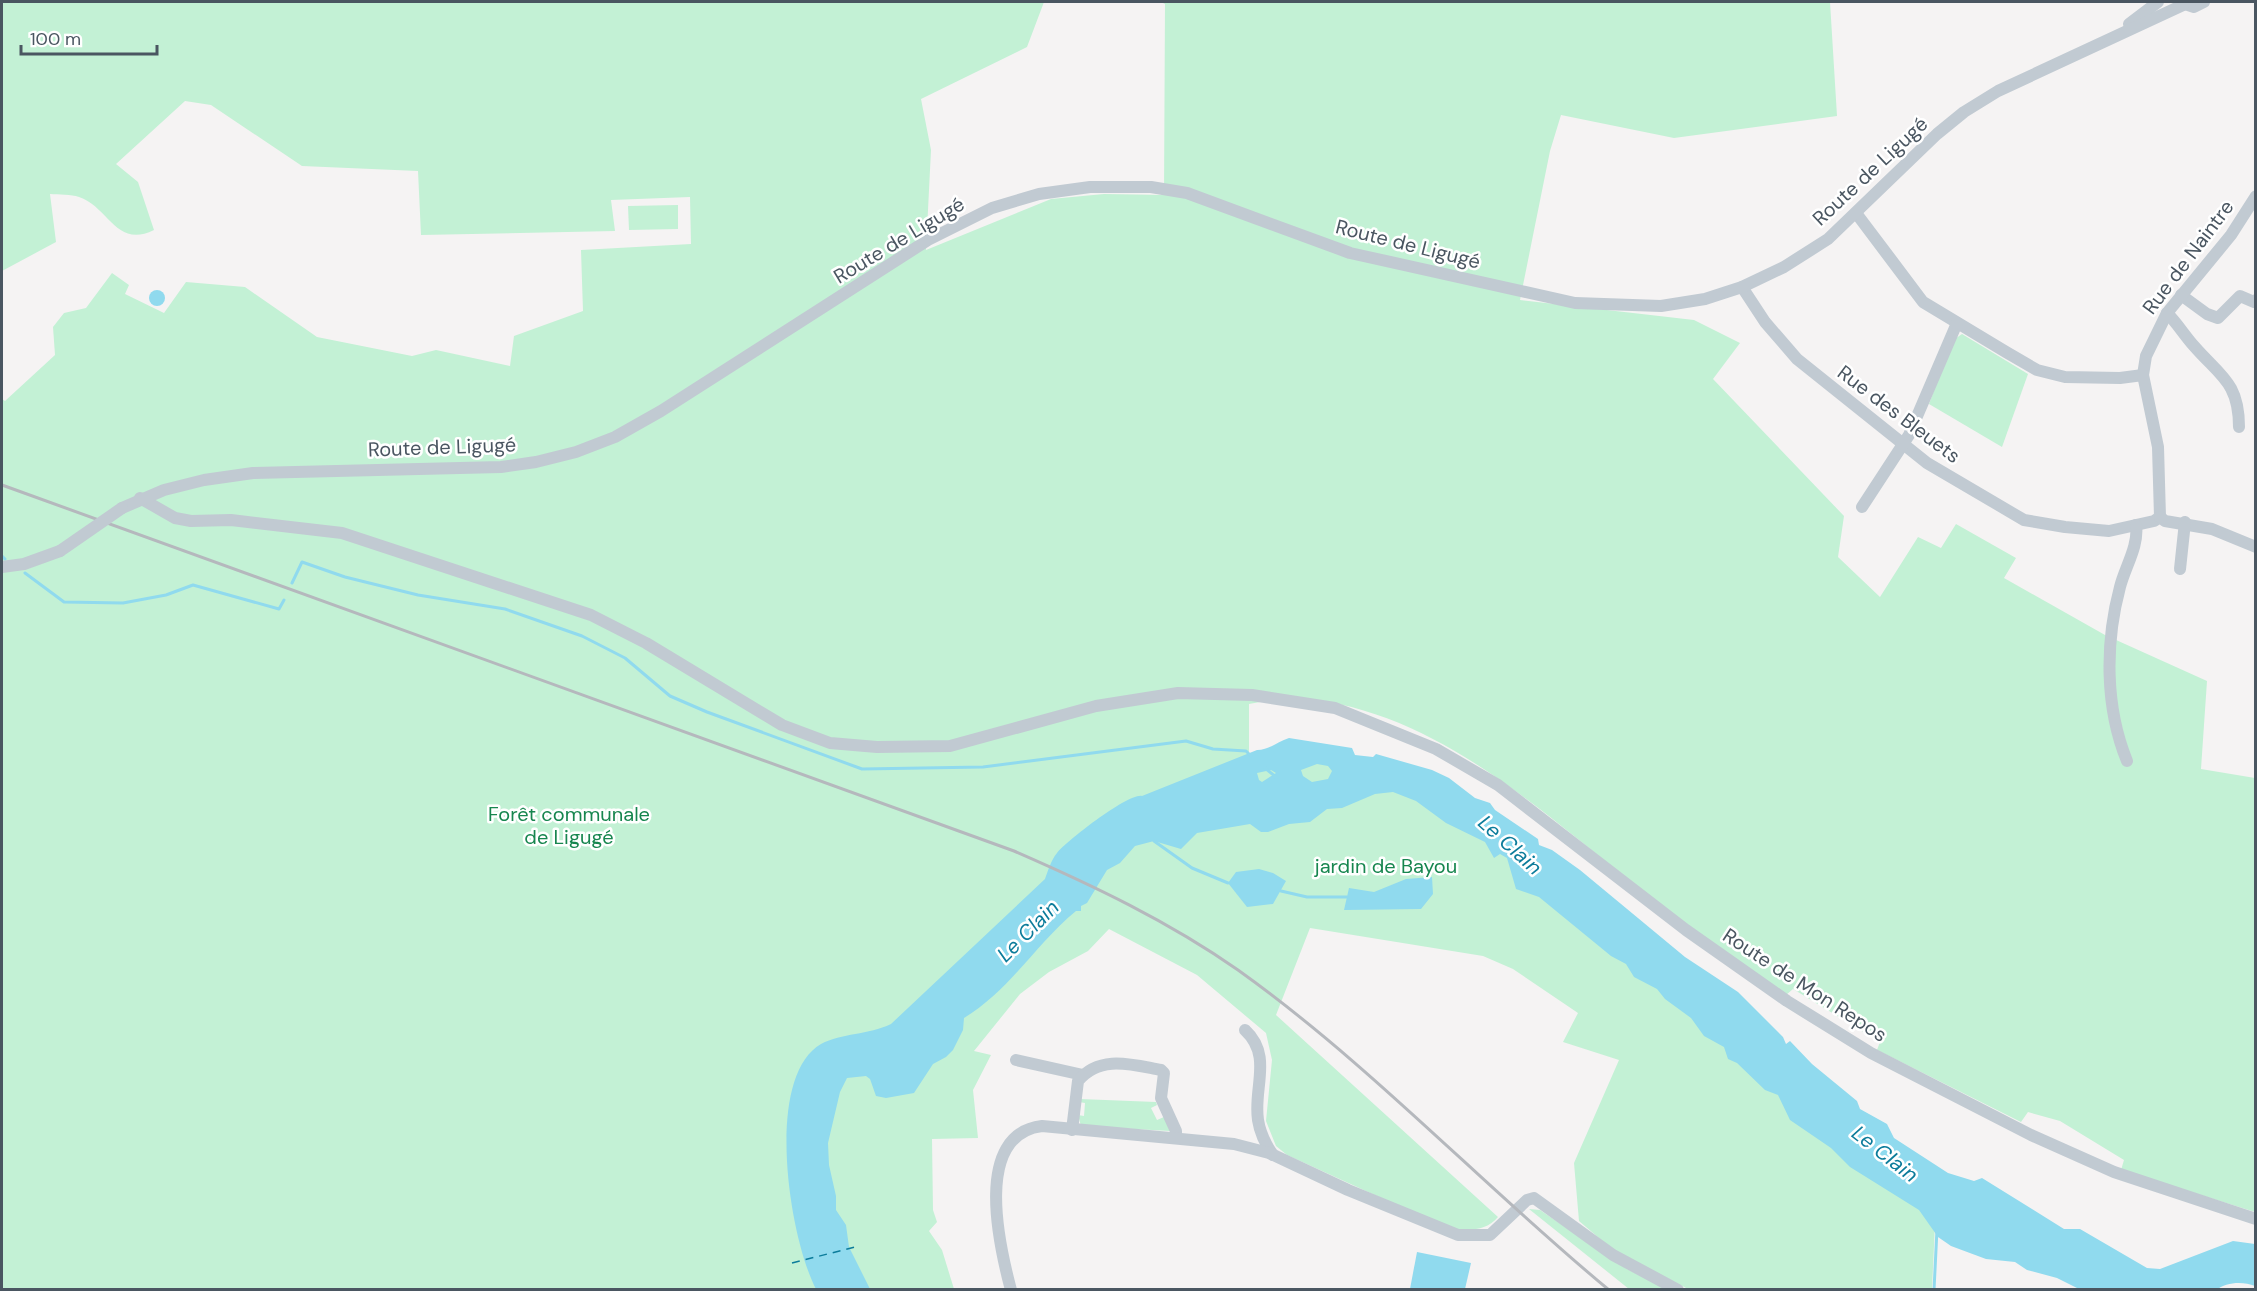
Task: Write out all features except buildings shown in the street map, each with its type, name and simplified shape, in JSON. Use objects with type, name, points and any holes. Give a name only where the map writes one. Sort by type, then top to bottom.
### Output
[{"type":"street","name":"Route de Ligugé","points":[[2103,42],[2158,2]]},
{"type":"street","name":"Route de Ligugé","points":[[2,567],[24,564],[60,551],[140,498],[204,480],[253,473],[501,467],[576,452],[615,437],[661,411],[927,240],[992,208],[1050,192],[1090,187],[1163,188],[1212,201],[1350,253],[1575,303],[1661,306],[1704,298],[1742,287],[1801,258],[1828,239],[1937,134],[1964,112],[1998,91],[2181,3],[2194,7],[2204,2]]},
{"type":"street","name":"Rue de Naintre","points":[[2143,375],[2146,356],[2167,313],[2231,235],[2256,196]]},
{"type":"street","points":[[1856,213],[1897,264],[1916,295],[2037,370],[2065,377],[2120,378],[2143,375],[2158,447],[2160,517],[2165,521],[2185,522],[2212,529],[2256,547]]},
{"type":"street","name":"Rue des Bleuets","points":[[1742,287],[1765,322],[1797,359],[1927,463],[2024,520],[2109,531],[2160,517]]},
{"type":"street","points":[[2181,295],[2207,314],[2218,318],[2240,296],[2254,302],[2256,300]]},
{"type":"street","points":[[2167,313],[2195,348],[2225,377],[2235,395],[2239,411],[2239,427]]},
{"type":"street","points":[[1862,507],[1904,444],[1958,323]]},
{"type":"street","points":[[164,490],[164,506],[175,518]]},
{"type":"street","points":[[140,498],[175,518]]},
{"type":"street","name":"Route de Mon Repos","points":[[175,518],[191,521],[231,520],[342,533],[591,615],[646,642],[782,726],[830,743],[877,747],[950,746],[1096,706],[1178,693],[1252,695],[1335,708],[1436,749],[1523,802],[1686,930],[1836,1033],[2031,1135],[2114,1172],[2256,1219]]},
{"type":"street","points":[[2180,569],[2185,522]]},
{"type":"street","points":[[2127,761],[2113,713],[2110,644],[2120,585],[2137,536],[2136,525]]},
{"type":"street","points":[[1245,1030],[1255,1039],[1261,1055],[1258,1120],[1273,1155]]},
{"type":"street","points":[[1016,1060],[1083,1075]]},
{"type":"street","points":[[1072,1130],[1078,1081],[1083,1075],[1114,1061],[1161,1070],[1164,1073],[1161,1098],[1176,1131],[1176,1138]]},
{"type":"street","points":[[1011,1290],[1000,1238],[996,1192],[998,1168],[1011,1142],[1019,1133],[1042,1126],[1234,1144],[1273,1155],[1348,1190],[1458,1235],[1490,1235],[1527,1200],[1534,1198],[1613,1255],[1678,1290]]},
{"type":"green space","name":"Forêt communale de Ligugé","points":[[2,2],[1044,2],[1027,47],[921,99],[931,150],[926,250],[1051,199],[1104,194],[1164,195],[1165,4],[1161,2],[1830,2],[1837,116],[1674,138],[1561,115],[1550,151],[1520,300],[1694,320],[1740,343],[1713,379],[1844,516],[1838,557],[1880,597],[1918,537],[1941,548],[1956,524],[2016,558],[2004,578],[2105,635],[2207,681],[2201,769],[2255,778],[2255,1212],[2121,1170],[2124,1160],[2060,1121],[2028,1112],[2021,1122],[1877,1050],[1880,1042],[1793,989],[1786,995],[1672,913],[1558,823],[1476,764],[1432,739],[1387,718],[1339,704],[1290,698],[1249,704],[1249,765],[1325,758],[1448,807],[1936,1202],[1932,1289],[1688,1289],[1613,1250],[1579,1221],[1574,1163],[1619,1060],[1563,1042],[1578,1013],[1513,969],[1483,956],[1310,928],[1276,1015],[1498,1217],[1487,1226],[1468,1230],[1447,1228],[1287,1155],[1276,1146],[1266,1121],[1272,1060],[1266,1033],[1197,975],[1109,929],[1088,951],[1049,972],[1020,994],[974,1051],[991,1055],[973,1090],[978,1138],[932,1139],[933,1210],[937,1222],[929,1231],[942,1250],[954,1289],[2,1290],[2,399],[5,401],[55,355],[53,327],[64,313],[86,308],[112,273],[129,285],[125,294],[164,313],[186,282],[245,287],[317,337],[412,356],[436,350],[510,366],[514,336],[583,311],[581,250],[691,244],[690,197],[611,200],[615,231],[421,235],[418,171],[302,166],[211,105],[185,101],[116,164],[138,182],[154,230],[141,234],[121,231],[89,202],[76,196],[50,194],[56,242],[2,271]]},
{"type":"green space","points":[[678,205],[678,229],[629,230],[628,206]]},
{"type":"green space","points":[[1962,334],[2028,374],[2002,447],[1929,404],[1952,341]]},
{"type":"green space","points":[[1080,1099],[1156,1102],[1157,1105],[1151,1108],[1157,1120],[1164,1117],[1170,1131],[1081,1126],[1078,1115],[1084,1116],[1085,1103],[1079,1102]]},
{"type":"green space","points":[[1529,1209],[1540,1210],[1627,1269],[1667,1289],[1629,1289]]},
{"type":"water","points":[[154,290],[160,290],[165,298],[163,304],[154,306],[149,301],[149,295]]},
{"type":"water","name":"Le Clain","points":[[1289,738],[1352,748],[1355,755],[1373,757],[1376,754],[1432,770],[1449,778],[1475,798],[1490,803],[1495,810],[1538,839],[1539,845],[1552,850],[1580,870],[1685,957],[1738,992],[1783,1037],[1786,1044],[1790,1041],[1812,1064],[1857,1101],[1860,1109],[1887,1124],[1894,1138],[1948,1173],[1974,1181],[1982,1178],[2064,1229],[2080,1229],[2147,1268],[2160,1269],[2233,1241],[2255,1244],[2255,1286],[2235,1283],[2216,1290],[2079,1289],[2057,1278],[2027,1270],[2015,1262],[1986,1259],[1951,1246],[1938,1237],[1919,1210],[1850,1167],[1831,1148],[1790,1120],[1778,1095],[1765,1090],[1737,1063],[1728,1059],[1724,1047],[1704,1036],[1691,1018],[1665,999],[1657,989],[1634,977],[1626,964],[1611,956],[1539,897],[1516,889],[1507,858],[1500,854],[1494,858],[1485,842],[1446,823],[1416,801],[1393,792],[1375,794],[1342,808],[1327,809],[1310,822],[1289,824],[1268,832],[1261,832],[1250,824],[1197,833],[1181,849],[1154,841],[1135,846],[1120,863],[1107,870],[1087,903],[1081,906],[1081,911],[1076,911],[1009,981],[964,1018],[963,1030],[953,1050],[933,1064],[914,1093],[886,1098],[876,1096],[870,1079],[866,1076],[847,1078],[840,1092],[828,1143],[829,1165],[836,1196],[836,1210],[846,1225],[849,1247],[870,1289],[816,1289],[806,1266],[798,1235],[787,1161],[787,1124],[792,1090],[803,1062],[821,1044],[829,1040],[891,1024],[1045,879],[1053,859],[1063,847],[1124,802]],"holes":[[[1317,764],[1328,766],[1332,771],[1328,779],[1312,782],[1303,776],[1301,770]],[[1271,770],[1276,773],[1262,782],[1259,780],[1257,773]]]},
{"type":"water","points":[[1259,869],[1273,873],[1286,881],[1273,904],[1247,907],[1228,883],[1236,872]]},
{"type":"water","points":[[1432,877],[1433,894],[1421,909],[1344,910],[1349,888],[1374,892],[1406,879]]},
{"type":"water","points":[[1417,1252],[1471,1263],[1465,1289],[1410,1289]]},
{"type":"waterway","points":[[2,556],[5,559]]},
{"type":"waterway","points":[[292,583],[302,562],[345,577],[418,595],[505,609],[582,636],[625,658],[670,696],[707,712],[862,769],[983,767],[1186,741],[1213,749],[1246,751],[1251,756]]},
{"type":"waterway","points":[[25,573],[64,602],[123,603],[166,595],[193,585],[279,609],[284,600]]},
{"type":"waterway","points":[[1265,768],[1276,777]]},
{"type":"waterway","points":[[1154,841],[1192,868],[1228,883]]},
{"type":"waterway","points":[[1281,891],[1307,897],[1347,897]]},
{"type":"waterway","points":[[1934,1290],[1937,1229]]},
{"type":"ferry route","points":[[792,1263],[859,1246]]},
{"type":"railway","points":[[2,485],[1014,851],[1101,891],[1211,952],[1287,1007],[1381,1086],[1609,1290]]},
{"type":"park label","name":"jardin de Bayou","points":[[1386,866]]}]
